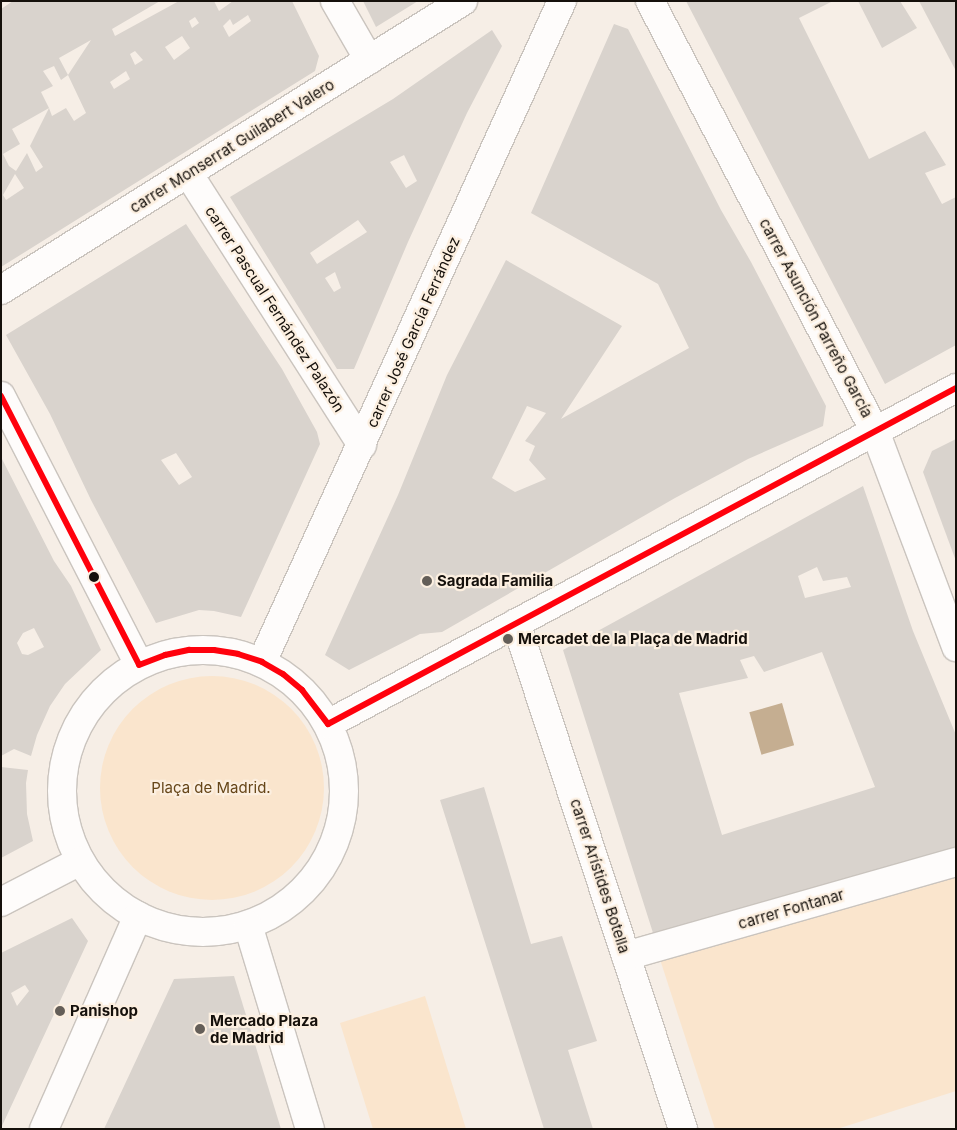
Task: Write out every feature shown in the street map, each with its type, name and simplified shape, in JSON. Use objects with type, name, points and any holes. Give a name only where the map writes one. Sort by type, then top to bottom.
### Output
[{"type":"street","points":[[335,1],[369,60]]},
{"type":"street","name":"carrer Monserrat Guilabert Valero","points":[[1,290],[463,1]]},
{"type":"street","name":"carrer José García Ferrández","points":[[262,662],[562,1]]},
{"type":"street","name":"carrer Asunción Parreño García","points":[[650,1],[875,431],[956,646]]},
{"type":"street","name":"carrer Pascual Fernández Palazón","points":[[188,173],[362,445]]},
{"type":"street","points":[[328,724],[956,388]]},
{"type":"street","points":[[1,396],[139,665]]},
{"type":"street","name":"carrer Arístides Botella","points":[[516,624],[683,1129]]},
{"type":"street","points":[[189,650],[214,650],[238,654],[262,662],[283,674],[302,690],[328,724],[339,753],[344,777],[344,802],[340,826],[332,850],[320,871],[304,890],[285,906],[248,925],[216,932],[192,932],[168,928],[138,916],[123,908],[104,892],[80,861],[67,829],[62,805],[62,780],[66,756],[86,711],[102,692],[139,665],[165,654],[189,650]]},
{"type":"street","points":[[1,902],[80,861]]},
{"type":"street","name":"carrer Fontanar","points":[[626,956],[956,862]]},
{"type":"street","points":[[44,1129],[138,916]]},
{"type":"street","points":[[248,925],[310,1129]]},
{"type":"green space","name":"Plaça de Madrid.","points":[[212,676],[244,681],[255,685],[274,695],[291,709],[305,726],[315,745],[319,756],[324,788],[319,820],[315,831],[305,850],[291,867],[274,881],[255,891],[244,895],[212,900],[180,895],[169,891],[150,881],[133,867],[119,850],[109,831],[105,820],[100,788],[105,756],[109,745],[119,726],[133,709],[150,695],[169,685],[180,681]]},
{"type":"green space","points":[[956,862],[956,1091],[837,1129],[715,1129],[656,947]]},
{"type":"green space","points":[[425,996],[466,1129],[373,1129],[340,1023]]},
{"type":"shaded area","points":[[782,703],[794,745],[761,755],[749,712]]},
{"type":"building","points":[[13,1],[160,1],[112,29],[115,36],[179,1],[214,1],[219,11],[233,1],[292,1],[319,56],[315,71],[1,267],[1,9]],"holes":[[[248,15],[251,21],[229,37],[223,26],[230,19],[233,25]],[[195,17],[199,23],[192,28],[189,21]],[[182,36],[190,48],[174,60],[165,47]],[[91,40],[68,75],[59,58]],[[135,51],[143,60],[135,65],[130,54]],[[54,66],[61,80],[68,75],[86,113],[74,121],[66,108],[52,116],[41,92],[53,86],[43,71]],[[126,71],[130,79],[114,89],[110,82]],[[49,108],[30,146],[43,167],[36,172],[27,153],[16,171],[9,166],[3,154],[20,144],[12,129]],[[15,174],[24,188],[6,200],[3,195]]]},
{"type":"building","points":[[363,1],[418,1],[376,27]]},
{"type":"building","points":[[686,1],[833,1],[799,18],[869,159],[925,131],[946,165],[925,173],[942,204],[956,197],[956,345],[885,384]]},
{"type":"building","points":[[858,1],[900,1],[917,28],[882,48]]},
{"type":"building","points":[[919,1],[956,1],[956,71],[929,20]]},
{"type":"building","points":[[614,24],[628,29],[721,210],[751,262],[826,406],[823,426],[748,459],[675,498],[442,632],[420,634],[349,670],[325,655],[398,495],[447,375],[506,260],[622,326],[561,419],[689,348],[658,284],[531,213]],"holes":[[[527,406],[546,413],[525,441],[535,446],[529,460],[546,479],[515,492],[492,478]]]},
{"type":"building","points":[[492,30],[502,46],[467,113],[408,242],[354,369],[337,369],[230,197],[393,99]],"holes":[[[404,155],[417,181],[406,188],[390,162]],[[358,220],[367,232],[317,264],[310,253]],[[335,272],[341,288],[334,292],[325,278]]]},
{"type":"building","points":[[186,224],[282,369],[317,432],[320,444],[241,617],[199,610],[156,623],[91,500],[50,414],[6,335]],"holes":[[[176,453],[192,477],[179,485],[161,460]]]},
{"type":"building","points":[[956,439],[956,561],[923,472],[932,451]]},
{"type":"building","points":[[1,457],[54,561],[71,586],[101,650],[65,684],[50,706],[37,735],[31,756],[14,749],[1,756]],"holes":[[[34,628],[44,647],[28,655],[22,654],[17,643],[23,633]]]},
{"type":"building","points":[[863,486],[913,631],[956,735],[956,853],[654,936],[563,650]],"holes":[[[817,567],[823,581],[847,577],[851,587],[805,598],[798,576]],[[822,652],[875,787],[722,835],[679,693],[748,678],[740,660],[754,656],[764,672]]]},
{"type":"building","points":[[1,767],[28,770],[26,783],[27,814],[33,841],[1,858]]},
{"type":"building","points":[[484,787],[531,944],[562,936],[597,1041],[568,1050],[593,1129],[544,1129],[440,800]]},
{"type":"building","points":[[72,918],[88,941],[1,1128],[1,953]],"holes":[[[25,985],[29,991],[17,1006],[11,993]]]},
{"type":"building","name":"Mercado Plaza de Madrid","points":[[234,976],[281,1129],[104,1129],[174,979]]},
{"type":"transit line","points":[[328,724],[956,388]]},
{"type":"transit line","points":[[1,396],[139,665]]},
{"type":"transit line","points":[[139,665],[165,655],[189,650],[214,650],[238,654],[262,662],[283,674],[302,690],[328,724]]},
{"type":"place","name":"Sagrada Familia","points":[[427,581]]},
{"type":"place","name":"Mercadet de la Plaça de Madrid","points":[[508,639]]},
{"type":"place","name":"Panishop","points":[[60,1011]]},
{"type":"place","name":"Mercado Plaza de Madrid","points":[[200,1029]]}]
